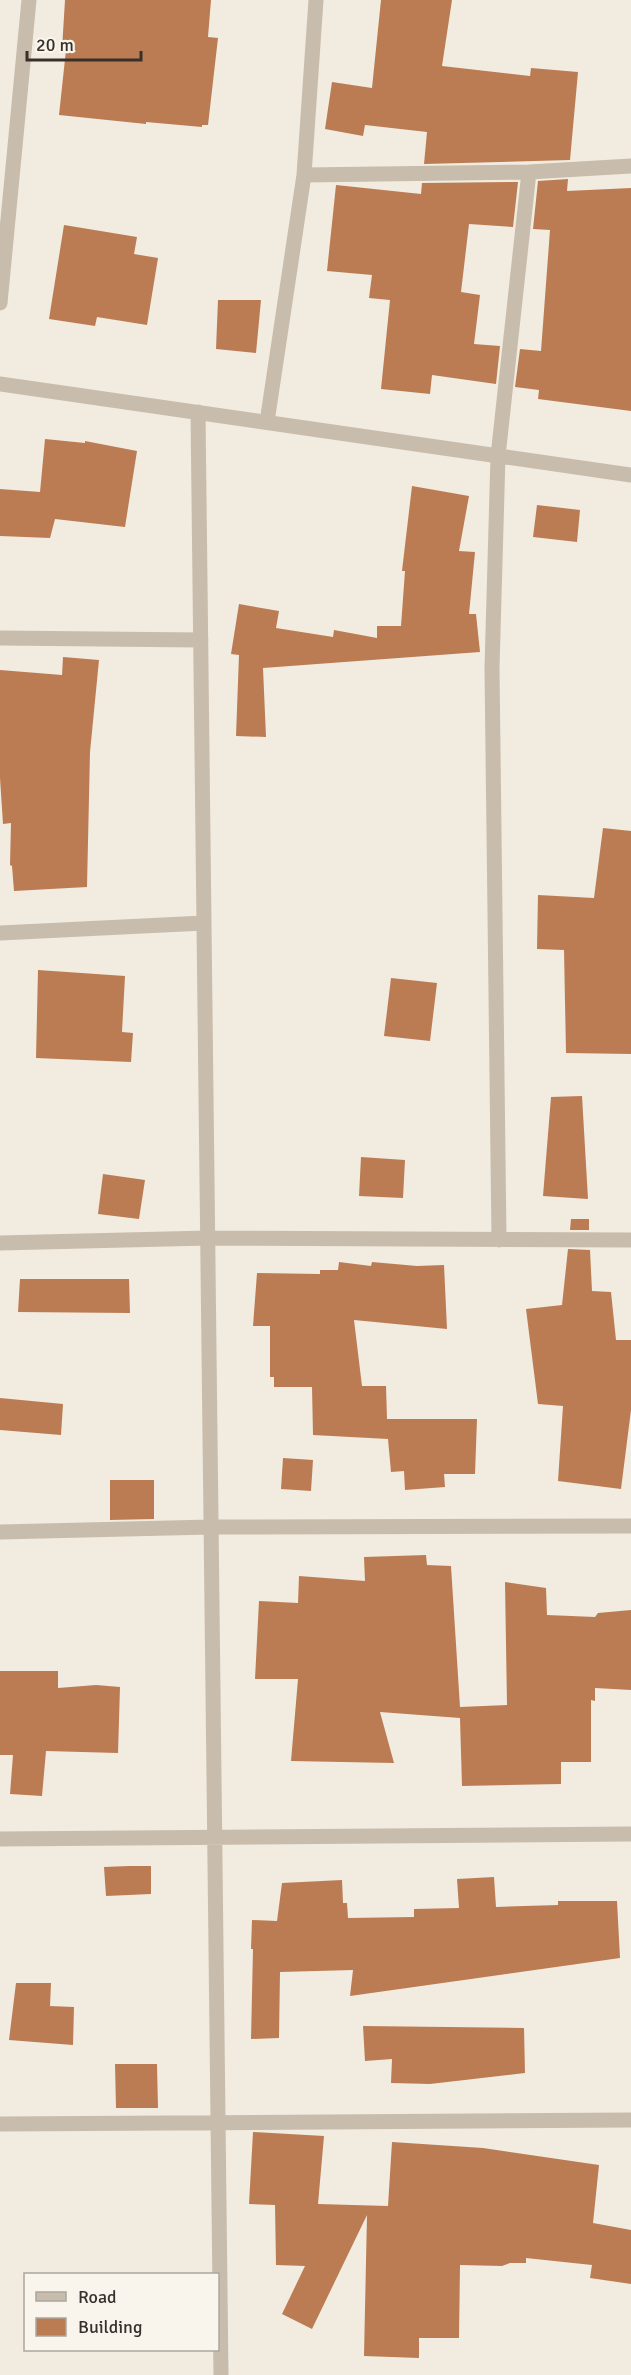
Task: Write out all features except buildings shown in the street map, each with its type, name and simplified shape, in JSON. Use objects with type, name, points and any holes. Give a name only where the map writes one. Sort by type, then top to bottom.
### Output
[{"type":"street","points":[[0,303],[29,0]]},
{"type":"street","points":[[267,422],[304,175],[316,0]]},
{"type":"street","points":[[304,175],[529,172],[631,166]]},
{"type":"street","points":[[499,1240],[492,669],[498,456],[529,172]]},
{"type":"street","points":[[0,384],[631,475]]},
{"type":"street","points":[[198,412],[221,2375]]},
{"type":"street","points":[[0,638],[201,640]]},
{"type":"street","points":[[0,933],[204,923]]},
{"type":"street","points":[[0,1243],[208,1238],[631,1240]]},
{"type":"street","points":[[0,1532],[211,1527],[631,1526]]},
{"type":"street","points":[[0,1839],[631,1834]]},
{"type":"street","points":[[0,2124],[631,2120]]}]
